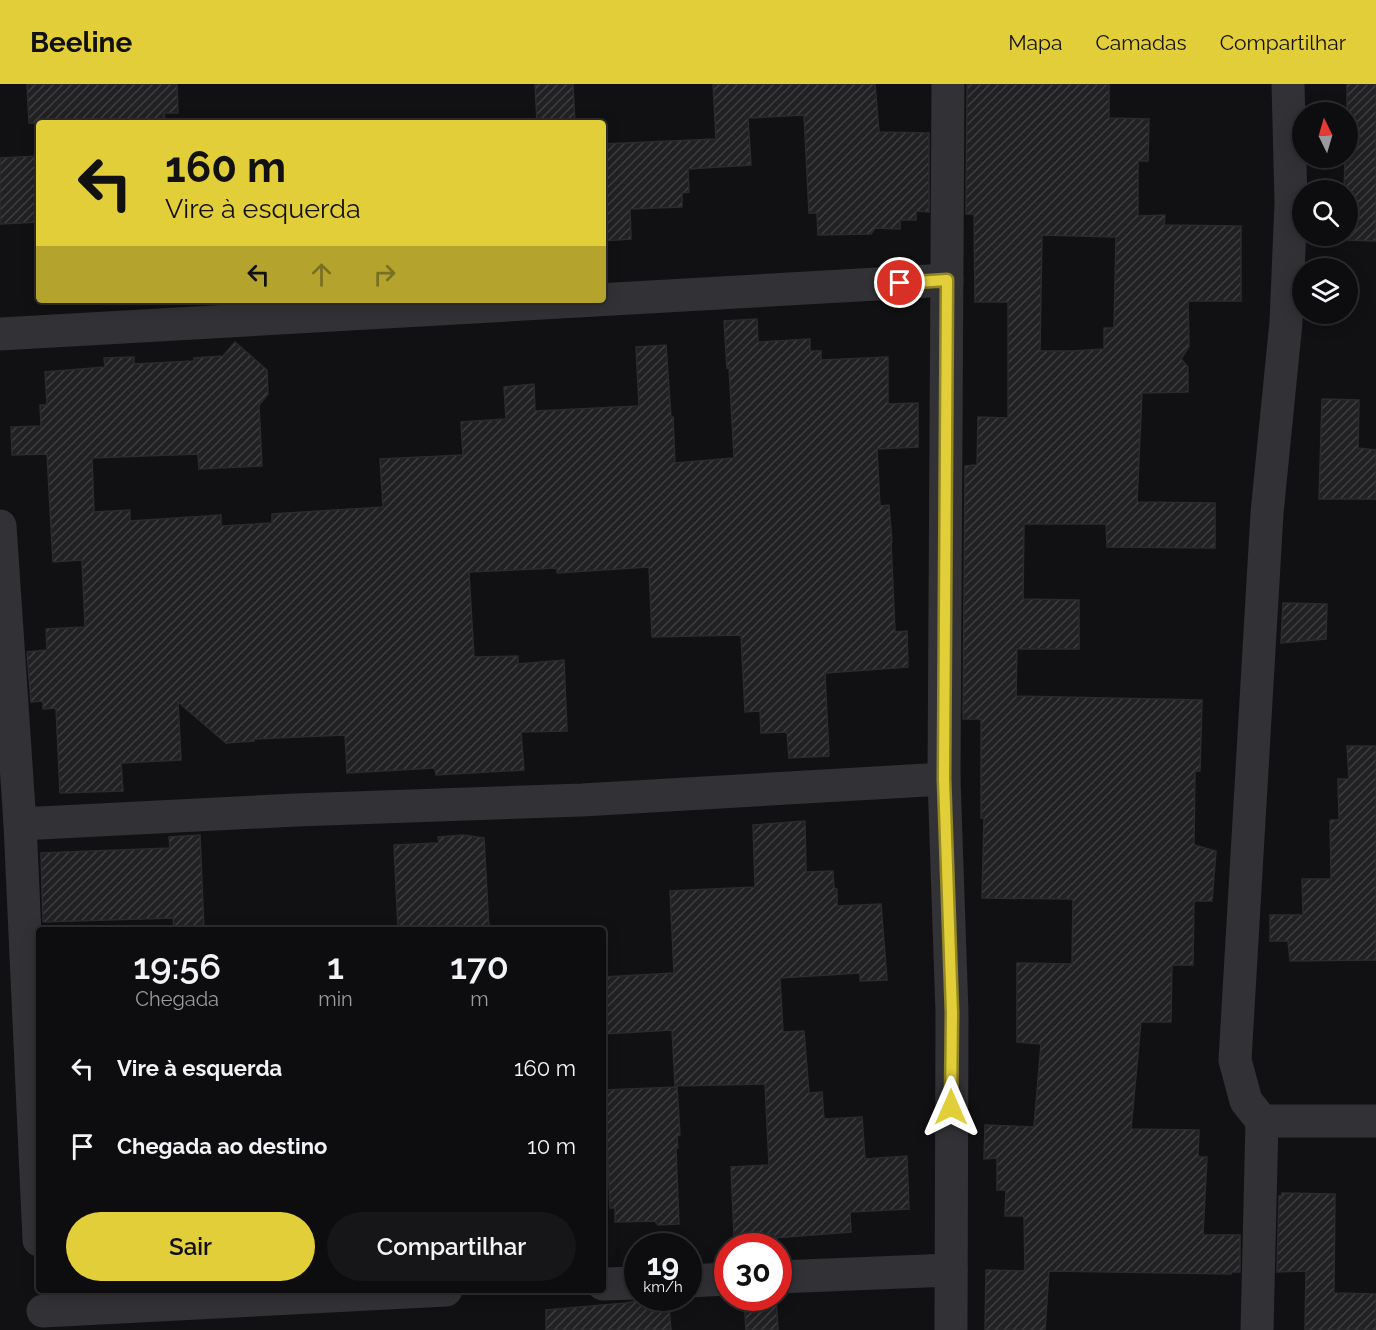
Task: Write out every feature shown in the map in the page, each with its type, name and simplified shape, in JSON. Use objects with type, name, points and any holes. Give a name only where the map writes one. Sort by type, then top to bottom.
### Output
[{"type":"street","points":[[948,84],[944,779],[952,1013],[951,1330]]},
{"type":"street","points":[[1257,1330],[1262,1121],[1246,1101],[1235,1060],[1267,513],[1286,322],[1291,202],[1288,84]]},
{"type":"street","points":[[606,299],[947,280]]},
{"type":"street","points":[[0,334],[544,303]]},
{"type":"street","points":[[0,526],[3,602],[20,825],[10,862],[36,1201]]},
{"type":"street","points":[[20,825],[296,810],[582,800],[944,779]]},
{"type":"street","points":[[1262,1121],[1376,1121]]},
{"type":"street","points":[[792,1276],[951,1270]]},
{"type":"street","points":[[606,1284],[624,1283]]},
{"type":"street","points":[[42,1310],[385,1293]]},
{"type":"building","points":[[27,84],[177,84],[178,113],[164,113],[165,120],[36,120],[36,123],[29,123]]},
{"type":"building","points":[[535,84],[573,84],[575,120],[537,120]]},
{"type":"building","points":[[713,84],[875,84],[879,132],[929,133],[929,212],[916,211],[916,220],[900,220],[900,229],[875,228],[871,234],[818,235],[817,213],[809,213],[804,115],[748,118],[751,165],[688,169],[689,192],[682,193],[682,207],[630,209],[631,239],[606,241],[606,144],[716,139]]},
{"type":"building","points":[[967,84],[1109,84],[1109,118],[1149,119],[1148,161],[1138,161],[1138,216],[1165,215],[1164,225],[1241,226],[1241,301],[1188,301],[1189,346],[1181,359],[1188,367],[1188,392],[1142,393],[1137,502],[1215,503],[1215,548],[1107,547],[1106,524],[1024,524],[1023,599],[1079,600],[1079,649],[1017,649],[1016,696],[1202,700],[1200,771],[1195,771],[1194,845],[1216,851],[1212,901],[1194,901],[1193,965],[1172,965],[1171,1022],[1141,1022],[1131,1129],[1199,1130],[1198,1157],[1207,1157],[1203,1235],[1240,1235],[1240,1272],[1231,1272],[1231,1274],[1049,1271],[1045,1330],[985,1330],[986,1270],[1025,1271],[1024,1216],[1005,1216],[1006,1190],[997,1190],[997,1158],[984,1159],[985,1125],[1034,1127],[1041,1044],[1017,1042],[1017,963],[1072,964],[1073,899],[982,898],[984,818],[981,818],[981,719],[963,719],[965,466],[977,465],[978,417],[1008,418],[1008,302],[975,302],[974,214],[966,214]],"holes":[[[1042,235],[1116,237],[1114,328],[1104,328],[1104,349],[1040,351]]]},
{"type":"building","points":[[1347,84],[1376,84],[1376,241],[1358,240],[1358,180],[1344,180],[1345,168],[1358,168],[1358,102],[1347,102]]},
{"type":"building","points":[[36,156],[36,222],[0,224],[0,158]]},
{"type":"building","points":[[757,319],[758,342],[810,339],[810,351],[821,351],[821,360],[888,357],[888,404],[918,403],[918,447],[877,449],[880,506],[889,505],[895,632],[907,631],[908,667],[825,673],[829,756],[789,758],[787,732],[761,733],[760,711],[745,712],[741,635],[652,637],[649,567],[557,573],[557,568],[469,572],[474,657],[518,656],[518,664],[564,660],[567,731],[521,732],[524,770],[436,775],[435,768],[347,773],[345,735],[254,739],[254,741],[226,743],[178,702],[181,760],[121,763],[123,791],[60,793],[56,708],[43,709],[43,701],[31,702],[27,652],[47,650],[46,629],[85,627],[82,560],[53,562],[47,454],[12,455],[11,427],[41,426],[40,405],[47,405],[45,372],[105,367],[104,358],[134,357],[134,364],[194,361],[194,358],[223,356],[235,342],[267,370],[268,394],[259,405],[262,466],[199,469],[198,454],[92,458],[94,512],[130,510],[130,521],[221,515],[221,526],[272,523],[272,514],[383,507],[380,459],[463,455],[461,422],[506,419],[504,387],[534,384],[535,411],[639,406],[636,347],[666,345],[675,463],[734,458],[724,321]]},
{"type":"building","points":[[1322,399],[1359,400],[1358,448],[1376,450],[1376,499],[1319,499]]},
{"type":"building","points":[[1283,603],[1327,604],[1326,639],[1281,643]]},
{"type":"building","points":[[1347,746],[1376,746],[1376,960],[1290,961],[1288,941],[1270,941],[1270,915],[1303,915],[1302,879],[1331,879],[1330,820],[1339,820],[1338,779],[1349,779]]},
{"type":"building","points":[[805,821],[806,872],[833,871],[834,888],[837,889],[837,906],[881,904],[887,980],[860,981],[860,973],[780,978],[783,1032],[804,1031],[809,1093],[822,1092],[824,1119],[862,1117],[865,1159],[907,1156],[909,1209],[850,1212],[851,1232],[792,1237],[792,1233],[734,1233],[731,1167],[769,1165],[765,1084],[675,1086],[672,1030],[606,1034],[606,977],[674,973],[670,891],[755,887],[753,825]]},
{"type":"building","points":[[200,835],[204,927],[174,927],[173,918],[43,922],[41,853],[170,848],[169,837]]},
{"type":"building","points":[[463,835],[484,838],[489,927],[398,927],[394,845],[439,843],[438,837]]},
{"type":"building","points":[[677,1087],[680,1135],[677,1136],[678,1148],[676,1148],[679,1224],[658,1225],[655,1221],[615,1222],[615,1208],[610,1208],[606,1090]]},
{"type":"building","points":[[1282,1193],[1335,1194],[1334,1293],[1376,1294],[1376,1330],[1305,1330],[1306,1271],[1277,1272],[1279,1196],[1281,1197]]},
{"type":"building","points":[[624,1303],[624,1311],[669,1311],[671,1330],[546,1330],[546,1310]]},
{"type":"building","points":[[745,1311],[777,1311],[778,1330],[746,1330]]},
{"type":"route","points":[[900,283],[947,280],[944,779],[952,1013],[951,1107]]}]
